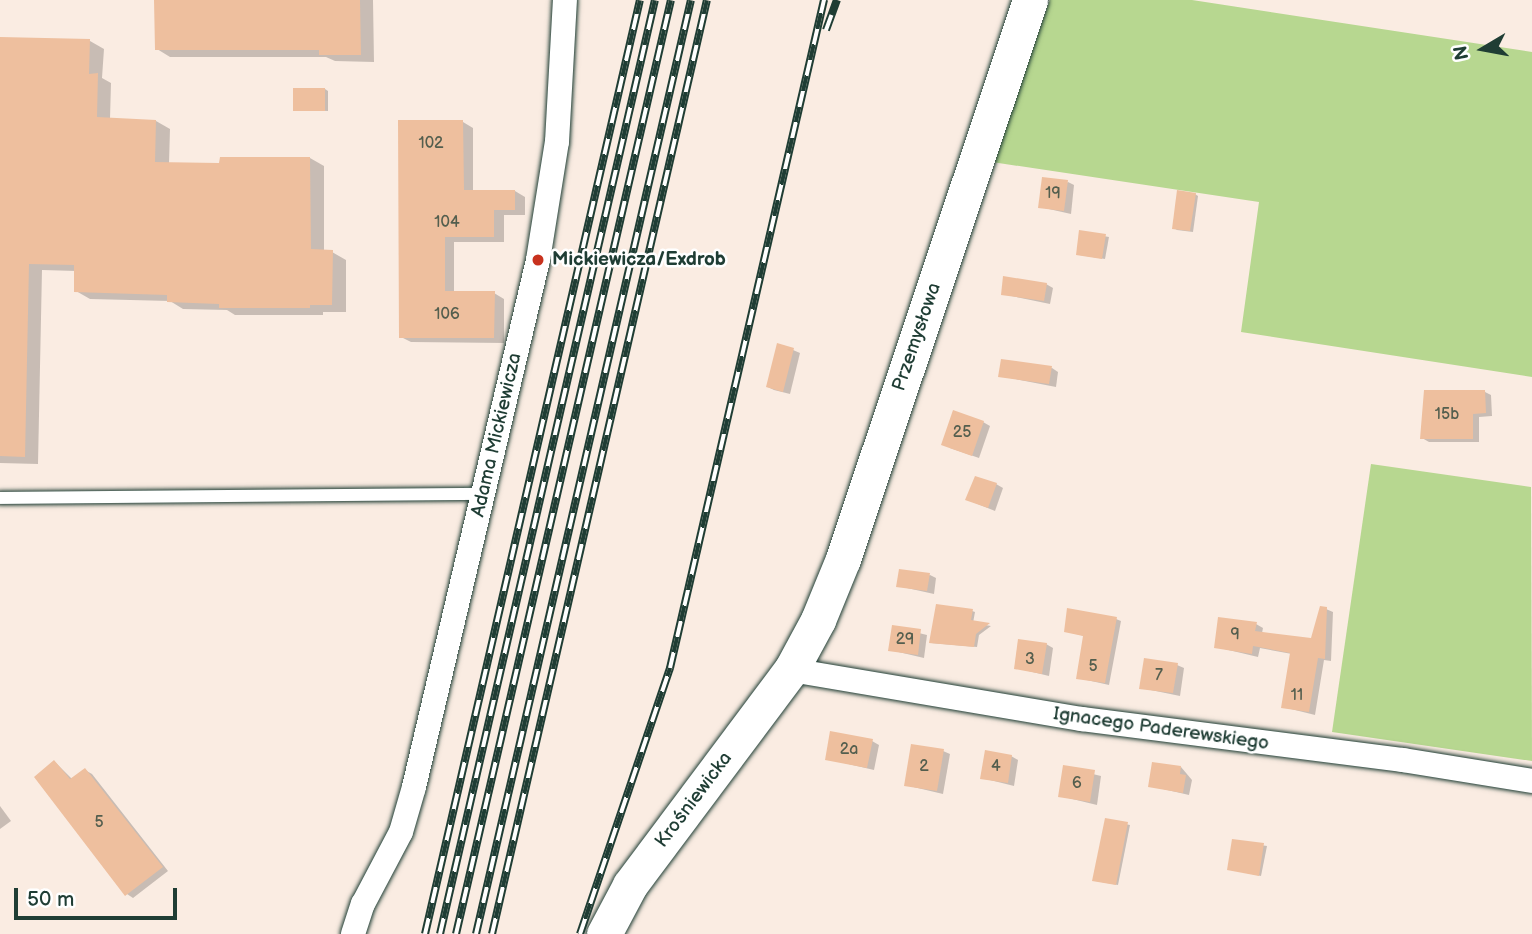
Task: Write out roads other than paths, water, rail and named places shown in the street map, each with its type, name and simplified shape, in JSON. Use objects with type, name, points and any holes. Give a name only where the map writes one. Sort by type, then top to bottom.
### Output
[{"type":"street","name":"Adama Mickiewicza","points":[[353,934],[363,904],[401,832],[414,787],[538,260],[557,142],[565,0]]},
{"type":"street","name":"Przemysłowa","points":[[792,670],[818,620],[843,559],[1030,0]]},
{"type":"street","name":"Ignacego Paderewskiego","points":[[792,670],[1082,719],[1403,761],[1532,781]]},
{"type":"street","name":"Krośniewicka","points":[[604,934],[630,885],[792,670]]},
{"type":"lane","points":[[0,498],[484,494]]},
{"type":"railway","points":[[425,934],[640,0]]},
{"type":"railway","points":[[440,934],[655,0]]},
{"type":"railway","points":[[456,934],[671,0]]},
{"type":"railway","points":[[476,934],[691,0]]},
{"type":"railway","points":[[492,934],[707,0]]},
{"type":"railway","points":[[580,934],[670,668],[824,0]]},
{"type":"railway","points":[[826,30],[837,0]]},
{"type":"place","name":"Mickiewicza/Exdrob","points":[[538,260]]}]
